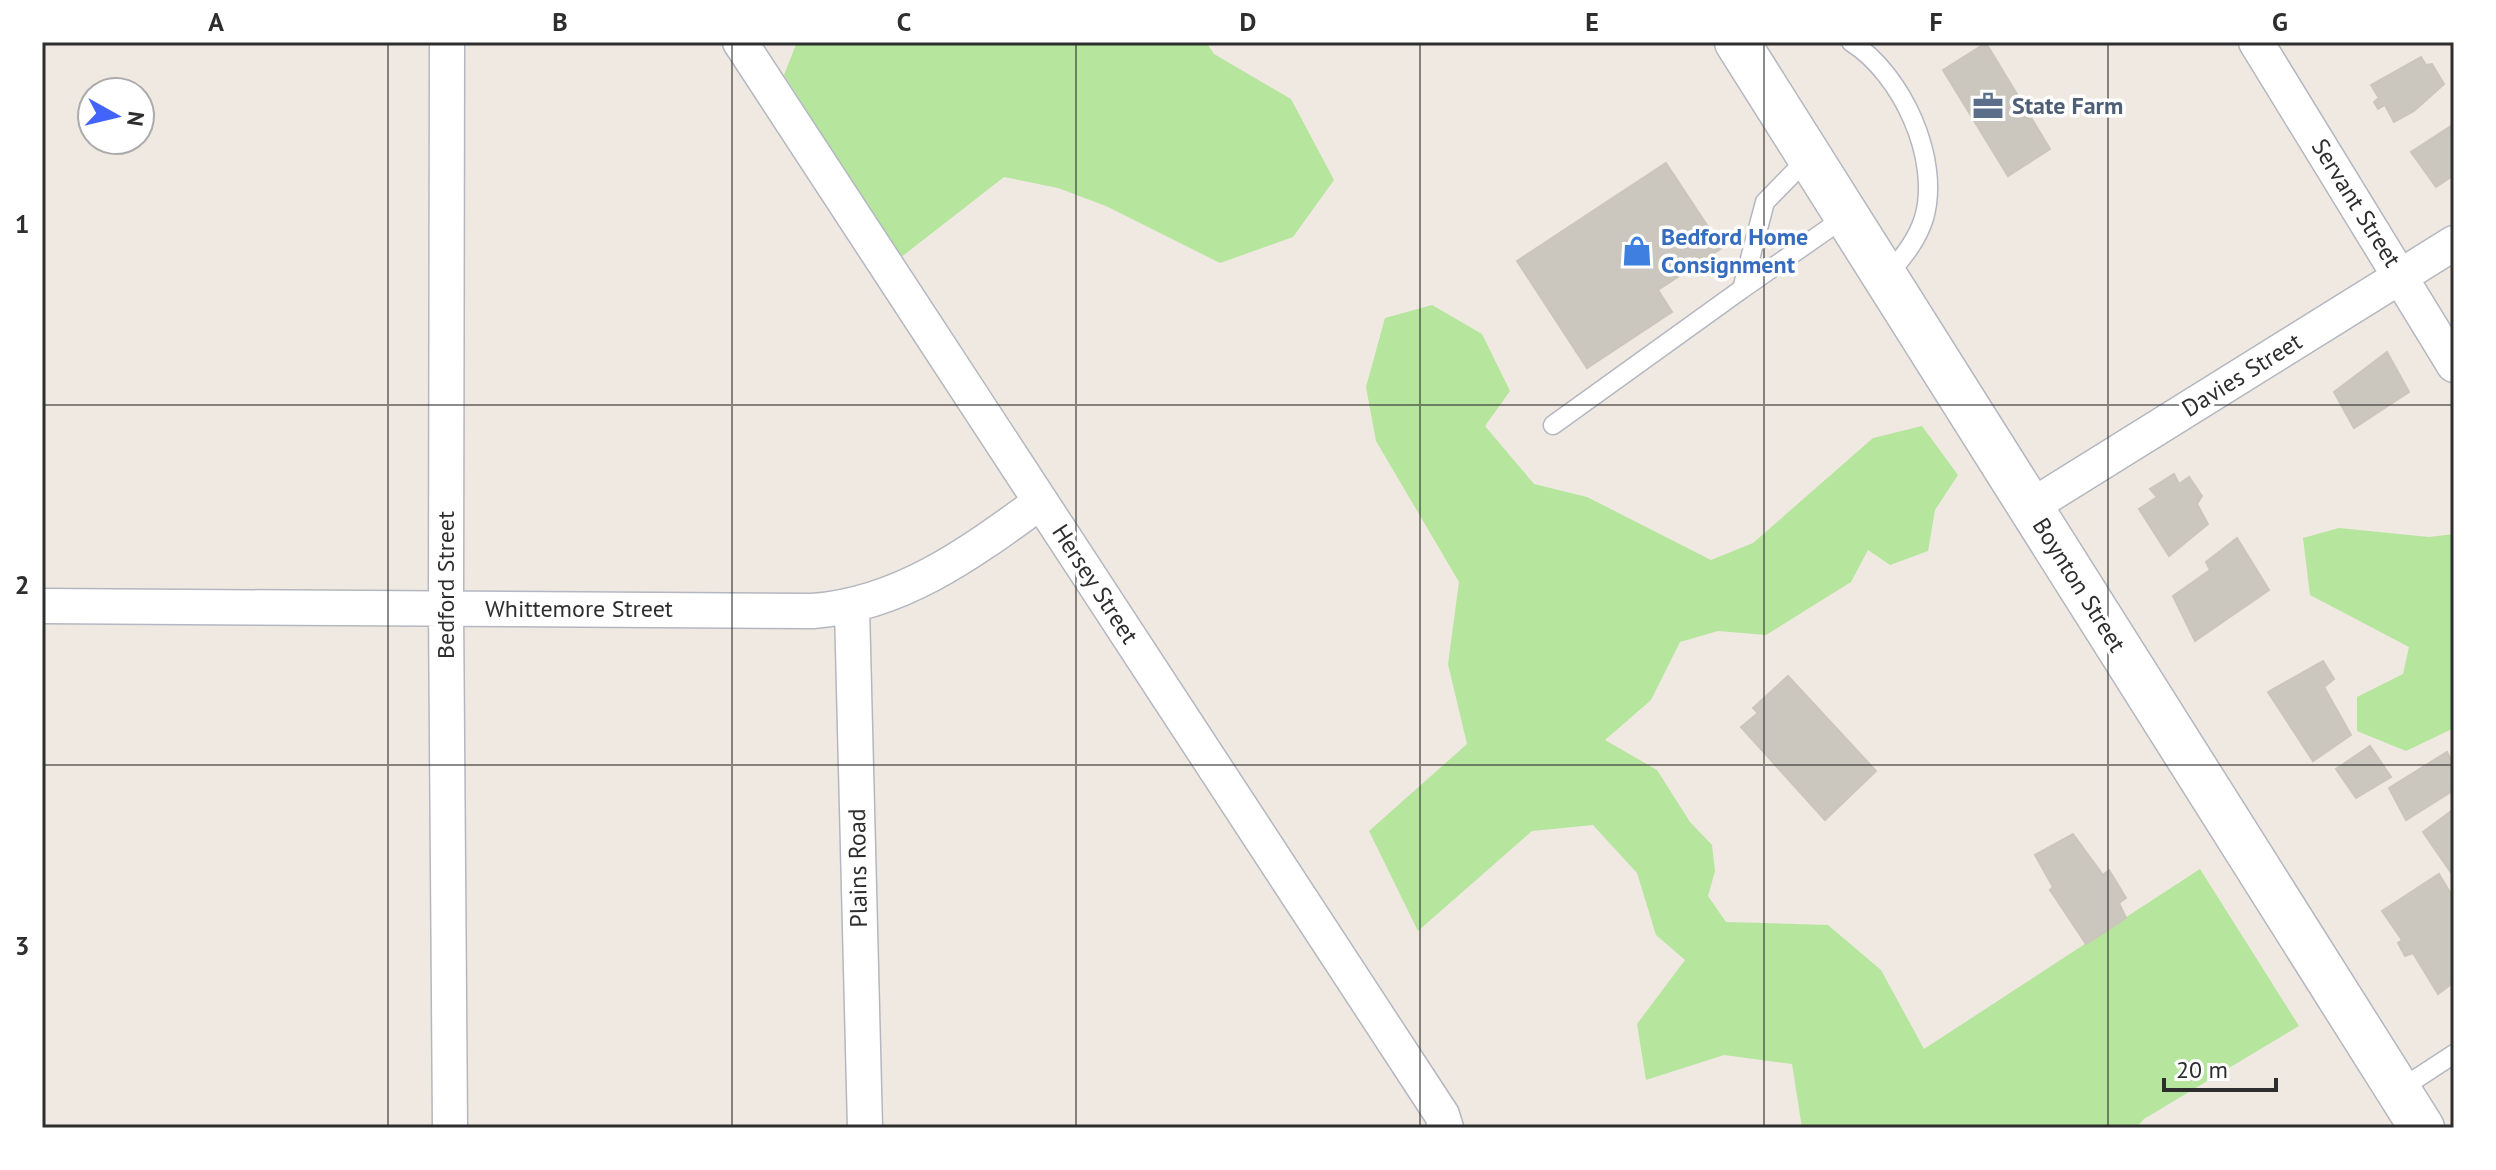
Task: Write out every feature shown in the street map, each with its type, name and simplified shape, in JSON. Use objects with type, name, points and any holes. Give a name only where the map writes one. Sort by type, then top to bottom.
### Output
[{"type":"street","name":"Bedford Street","points":[[447,42],[446,608],[450,1128]]},
{"type":"street","name":"Hersey Street","points":[[740,42],[1442,1115],[1446,1128]]},
{"type":"street","name":"Boynton Street","points":[[1737,42],[2422,1128]]},
{"type":"street","name":"Servant Street","points":[[2256,42],[2454,365]]},
{"type":"street","name":"Davies Street","points":[[2030,507],[2454,243]]},
{"type":"street","name":"Whittemore Street","points":[[42,606],[813,611],[852,608],[898,593],[983,544],[1039,503]]},
{"type":"street","name":"Plains Road","points":[[852,608],[865,1128]]},
{"type":"lane","points":[[1851,42],[1886,74],[1908,111],[1921,145],[1927,183],[1925,215],[1917,239],[1887,276]]},
{"type":"lane","points":[[1742,289],[1765,202],[1810,156]]},
{"type":"lane","points":[[1553,425],[1848,215]]},
{"type":"lane","points":[[2399,1090],[2454,1054]]},
{"type":"green space","points":[[797,42],[1206,42],[1214,54],[1291,99],[1334,180],[1293,237],[1220,263],[1106,206],[1058,188],[1004,177],[900,258],[784,75]]},
{"type":"green space","points":[[1432,305],[1482,334],[1510,391],[1485,426],[1534,484],[1587,497],[1711,560],[1753,543],[1873,438],[1922,426],[1958,475],[1935,510],[1928,551],[1890,565],[1868,550],[1851,582],[1766,635],[1718,631],[1680,642],[1651,700],[1605,740],[1657,770],[1690,822],[1712,845],[1715,871],[1708,896],[1726,922],[1828,925],[1881,970],[1924,1049],[2200,869],[2299,1026],[2144,1119],[2136,1128],[1802,1128],[1792,1064],[1724,1055],[1646,1080],[1637,1024],[1685,960],[1656,935],[1637,873],[1593,825],[1532,831],[1418,931],[1369,831],[1467,744],[1448,664],[1459,582],[1376,441],[1366,387],[1385,318]]},
{"type":"green space","points":[[2339,528],[2429,537],[2454,534],[2454,728],[2406,751],[2357,731],[2357,697],[2403,674],[2409,647],[2310,595],[2303,538]]},
{"type":"building","points":[[1986,43],[2050,149],[2008,176],[1943,70]]},
{"type":"building","points":[[2421,57],[2426,65],[2432,64],[2444,84],[2414,111],[2394,122],[2385,105],[2378,109],[2374,102],[2379,98],[2371,85]]},
{"type":"building","points":[[2454,124],[2454,175],[2436,187],[2411,152]]},
{"type":"building","points":[[1666,163],[1722,248],[1658,290],[1672,312],[1587,368],[1517,261]]},
{"type":"building","points":[[2387,352],[2409,392],[2354,428],[2334,392]]},
{"type":"building","points":[[2174,474],[2179,484],[2189,477],[2202,496],[2197,504],[2208,524],[2169,556],[2139,509],[2157,497],[2150,489]]},
{"type":"building","points":[[2237,538],[2269,590],[2195,641],[2173,596],[2210,570],[2206,562]]},
{"type":"building","points":[[2323,661],[2334,679],[2324,687],[2351,735],[2313,761],[2268,692]]},
{"type":"building","points":[[1788,676],[1876,771],[1825,820],[1741,727],[1758,713],[1753,708]]},
{"type":"building","points":[[2370,746],[2391,777],[2356,798],[2336,769]]},
{"type":"building","points":[[2447,752],[2454,766],[2454,790],[2406,820],[2389,788]]},
{"type":"building","points":[[2454,809],[2454,877],[2423,832]]},
{"type":"building","points":[[2073,834],[2103,875],[2109,870],[2126,898],[2119,903],[2126,918],[2086,944],[2050,890],[2053,887],[2035,855]]},
{"type":"building","points":[[2439,874],[2454,899],[2454,982],[2438,994],[2413,953],[2405,956],[2398,943],[2402,940],[2382,911]]},
{"type":"place","name":"State Farm","points":[[1988,106]]},
{"type":"place","name":"Bedford Home Consignment","points":[[1637,251]]}]
